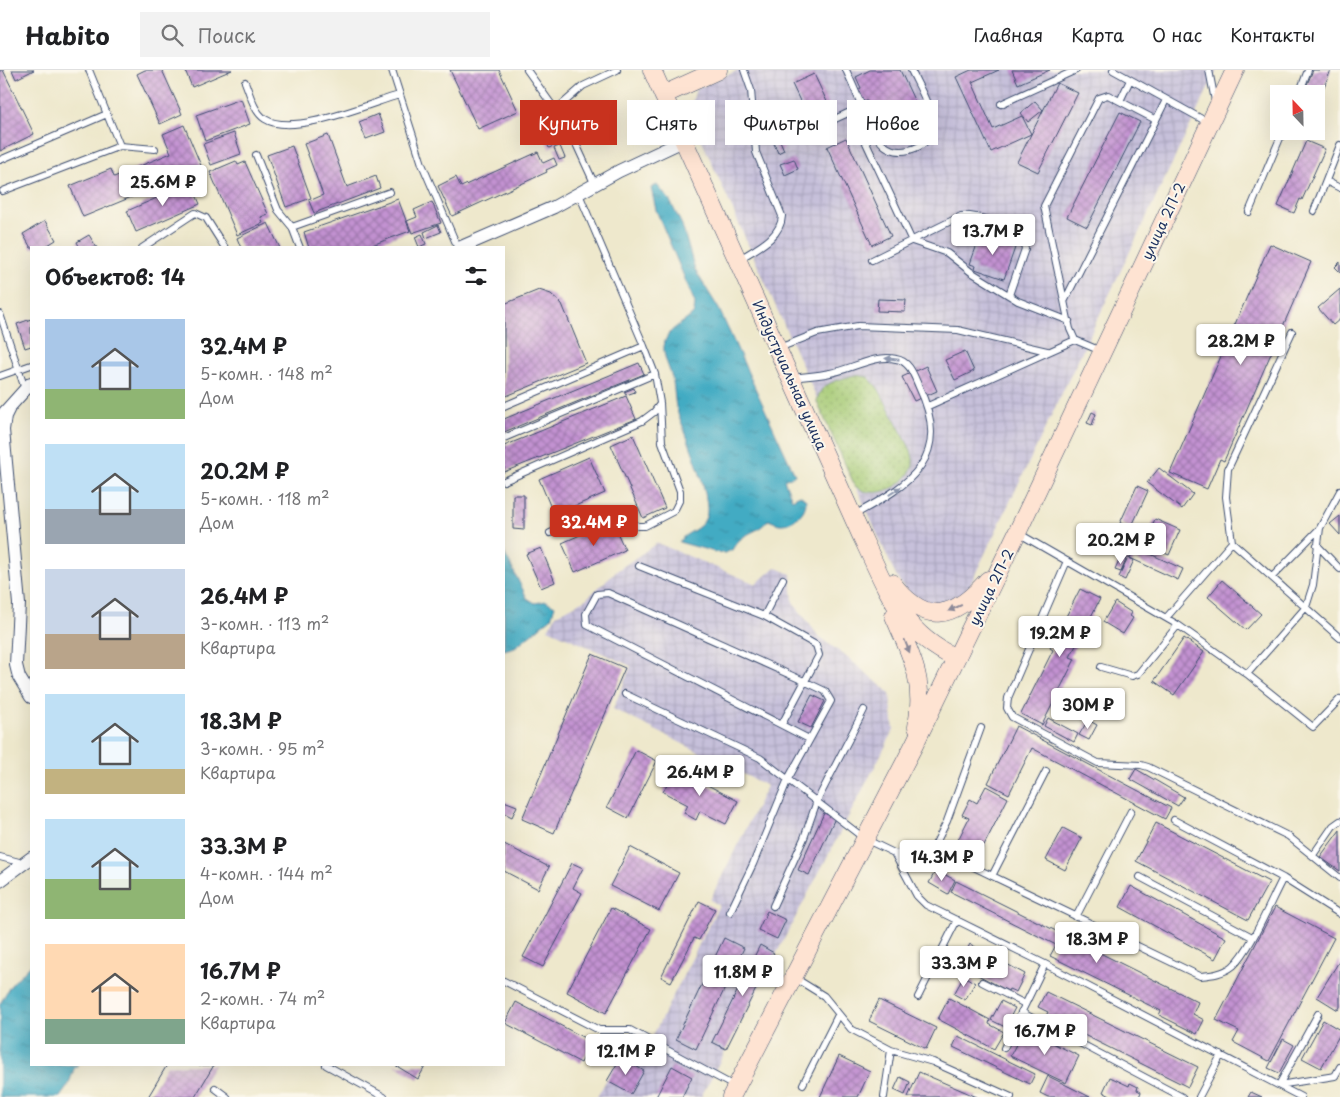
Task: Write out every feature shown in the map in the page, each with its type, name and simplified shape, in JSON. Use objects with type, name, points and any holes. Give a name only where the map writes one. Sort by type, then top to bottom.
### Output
[{"type":"main road","name":"Индустриальная улица","points":[[652,70],[665,100]]},
{"type":"main road","points":[[663,95],[718,70]]},
{"type":"main road","name":"улица 2П-2","points":[[733,1092],[914,745],[1017,533],[1211,119],[1227,78]]},
{"type":"main road","name":"Индустриальная улица","points":[[684,145],[862,536],[890,593],[909,624],[929,644],[956,658]]},
{"type":"main road","points":[[862,536],[901,594],[922,610],[935,613],[960,607],[973,597],[1002,562]]},
{"type":"main road","points":[[862,536],[914,663],[919,681],[920,708],[914,745]]},
{"type":"street","points":[[463,246],[519,223],[677,145]]},
{"type":"street","points":[[0,417],[28,387]]},
{"type":"street","points":[[10,408],[5,416],[4,430],[19,604],[16,665],[19,677],[30,695]]},
{"type":"street","points":[[0,880],[28,860]]},
{"type":"lane","points":[[89,70],[120,146]]},
{"type":"lane","points":[[392,70],[422,164],[457,246]]},
{"type":"lane","points":[[527,70],[548,100]]},
{"type":"lane","points":[[567,100],[583,86],[617,70]]},
{"type":"lane","points":[[738,260],[778,233],[782,216],[756,152],[751,90],[744,70]]},
{"type":"lane","points":[[846,70],[860,100]]},
{"type":"lane","points":[[911,70],[924,100]]},
{"type":"lane","points":[[1001,104],[1076,70]]},
{"type":"lane","points":[[1302,85],[1308,70]]},
{"type":"lane","points":[[1112,71],[1166,100],[1211,119],[1215,101],[1210,72],[1227,78]]},
{"type":"lane","points":[[1120,101],[1130,80]]},
{"type":"lane","points":[[245,82],[259,114],[265,119],[286,125],[323,118],[399,95]]},
{"type":"lane","points":[[1075,340],[1064,300],[1044,206],[1099,98],[1108,95],[1156,120]]},
{"type":"lane","points":[[1064,300],[1166,100]]},
{"type":"lane","points":[[0,160],[107,114]]},
{"type":"lane","points":[[1249,212],[1279,140]]},
{"type":"lane","points":[[577,145],[595,185]]},
{"type":"lane","points":[[867,145],[912,241],[947,253],[1008,295],[1069,320]]},
{"type":"lane","points":[[885,145],[898,151],[919,145]]},
{"type":"lane","points":[[1314,210],[1340,145]]},
{"type":"lane","points":[[3,191],[120,146],[155,150]]},
{"type":"lane","points":[[256,155],[278,210],[292,226],[299,246]]},
{"type":"lane","points":[[1326,181],[1340,188]]},
{"type":"lane","points":[[292,226],[390,192]]},
{"type":"lane","points":[[550,534],[603,513],[611,512],[638,526],[645,526],[674,511],[680,499],[680,491],[662,442],[660,403],[655,374],[580,194]]},
{"type":"lane","points":[[145,246],[195,213],[206,218],[224,246]]},
{"type":"lane","points":[[872,260],[968,215],[1017,232],[1024,243],[1025,249],[1008,295]]},
{"type":"lane","points":[[0,314],[18,370],[28,387]]},
{"type":"lane","points":[[778,348],[817,333],[858,326],[958,330],[1047,351]]},
{"type":"lane","points":[[1292,332],[1228,469],[1226,497],[1232,542],[1340,638]]},
{"type":"lane","points":[[928,406],[1075,340],[1101,351]]},
{"type":"lane","points":[[505,406],[644,346]]},
{"type":"lane","points":[[791,378],[830,373],[884,358],[897,359],[905,362],[910,368],[928,406],[932,421],[931,438],[923,462],[915,475],[900,488],[853,516]]},
{"type":"lane","points":[[0,376],[30,365]]},
{"type":"lane","points":[[505,438],[655,374]]},
{"type":"lane","points":[[505,481],[642,421],[654,412],[660,403]]},
{"type":"lane","points":[[1272,577],[1320,528],[1340,491]]},
{"type":"lane","points":[[1247,674],[1306,607],[1313,585],[1320,528]]},
{"type":"lane","points":[[1017,533],[1178,624],[1247,674],[1313,727],[1340,699]]},
{"type":"lane","points":[[1166,618],[1232,542]]},
{"type":"lane","points":[[1317,545],[1340,569]]},
{"type":"lane","points":[[1067,561],[1008,698],[1009,713],[1018,721],[1098,763],[1148,767],[1288,836],[1340,878]]},
{"type":"lane","points":[[639,566],[764,616],[816,645],[819,655],[782,724]]},
{"type":"lane","points":[[764,616],[783,579]]},
{"type":"lane","points":[[730,912],[753,864],[788,779],[830,702],[825,691],[806,682],[608,593],[597,594],[586,614],[588,625],[809,739]]},
{"type":"lane","points":[[1101,667],[1132,676],[1138,674],[1178,624]]},
{"type":"lane","points":[[625,694],[760,758],[865,839],[894,853],[946,856],[956,859],[1200,976],[1215,975],[1232,966],[1252,937],[1283,878]]},
{"type":"lane","points":[[773,906],[804,838],[817,801],[864,710]]},
{"type":"lane","points":[[930,855],[947,822],[982,728]]},
{"type":"lane","points":[[992,876],[1046,771]]},
{"type":"lane","points":[[1076,917],[1130,811]]},
{"type":"lane","points":[[1174,820],[1283,878],[1340,914]]},
{"type":"lane","points":[[1312,855],[1333,826],[1340,822]]},
{"type":"lane","points":[[894,853],[917,896],[926,905],[1046,964],[1301,1097]]},
{"type":"lane","points":[[0,857],[28,860]]},
{"type":"lane","points":[[1140,877],[1252,937]]},
{"type":"lane","points":[[918,997],[957,920]]},
{"type":"lane","points":[[1004,1048],[1046,964]]},
{"type":"lane","points":[[793,976],[824,996],[851,1029],[891,1050],[933,1062],[1010,1097]]},
{"type":"lane","points":[[505,982],[599,1030],[630,1030],[733,1092]]},
{"type":"lane","points":[[982,982],[1025,1004]]},
{"type":"lane","points":[[1021,1012],[1182,1097]]},
{"type":"lane","points":[[1279,1085],[1318,1014]]},
{"type":"lane","points":[[803,1084],[838,1015]]},
{"type":"lane","points":[[884,1097],[891,1050]]},
{"type":"lane","points":[[1199,1097],[1221,1055]]},
{"type":"lane","points":[[328,1066],[384,1097]]},
{"type":"lane","points":[[1279,1085],[1337,1076],[1340,1067]]},
{"type":"lane","points":[[215,1088],[227,1097]]},
{"type":"shaded area","points":[[739,70],[1217,70],[970,585],[962,594],[949,601],[938,605],[926,603],[905,589],[896,576],[704,145],[715,145],[715,100],[693,100],[696,89]]},
{"type":"shaded area","points":[[657,543],[756,584],[775,567],[791,574],[793,602],[819,637],[847,657],[890,693],[894,730],[701,1097],[597,1097],[621,1054],[639,1063],[719,905],[710,900],[767,786],[613,709],[631,666],[548,629],[556,615],[586,599],[618,570]]},
{"type":"green space","points":[[855,375],[868,377],[878,388],[911,450],[913,465],[909,473],[904,480],[888,490],[871,492],[855,486],[817,402],[819,395],[826,386],[836,380]]},
{"type":"water","points":[[657,185],[669,199],[682,225],[695,270],[719,309],[795,475],[784,480],[792,499],[800,495],[806,500],[802,513],[794,520],[780,524],[768,520],[758,529],[740,539],[732,550],[725,553],[679,542],[685,535],[704,522],[707,508],[702,481],[677,411],[673,382],[664,346],[665,341],[674,328],[694,313],[695,303],[656,210],[651,188]]},
{"type":"water","points":[[505,554],[527,598],[535,603],[546,601],[555,606],[551,618],[515,647],[505,650]]},
{"type":"water","points":[[30,965],[30,1066],[77,1066],[74,1069],[68,1086],[60,1097],[0,1097],[0,1004],[10,986]]},
{"type":"building","points":[[0,70],[3,70],[34,134],[0,151]]},
{"type":"building","points":[[12,70],[34,70],[16,79]]},
{"type":"building","points":[[145,70],[162,70],[182,114],[160,124],[137,74]]},
{"type":"building","points":[[185,70],[232,70],[192,87]]},
{"type":"building","points":[[450,70],[499,70],[518,111],[478,129]]},
{"type":"building","points":[[870,70],[900,70],[914,100],[863,100],[858,90],[861,88],[856,77]]},
{"type":"building","points":[[971,70],[999,70],[972,82],[993,129],[1022,116],[1031,134],[991,152],[956,77]]},
{"type":"building","points":[[1012,70],[1050,70],[1018,84]]},
{"type":"building","points":[[1313,70],[1331,70],[1325,85],[1307,85]]},
{"type":"building","points":[[814,74],[826,100],[800,100],[792,84]]},
{"type":"building","points":[[1057,83],[1078,93],[1038,172],[1017,162]]},
{"type":"building","points":[[241,99],[250,124],[205,141],[196,115]]},
{"type":"building","points":[[1035,101],[1043,110],[1028,122],[1021,113]]},
{"type":"building","points":[[1120,112],[1140,122],[1087,227],[1067,217]]},
{"type":"building","points":[[378,114],[385,132],[366,139],[359,122]]},
{"type":"building","points":[[184,125],[202,168],[83,217],[70,186],[111,169],[114,177],[171,153],[163,134]]},
{"type":"building","points":[[234,133],[241,154],[211,165],[203,144]]},
{"type":"building","points":[[328,135],[347,187],[376,176],[380,188],[314,213],[309,201],[323,195],[304,144]]},
{"type":"building","points":[[846,138],[847,145],[849,145],[891,236],[872,245],[827,147],[837,145],[837,142]]},
{"type":"building","points":[[1306,141],[1325,149],[1302,200],[1300,199],[1294,213],[1278,206]]},
{"type":"building","points":[[775,145],[782,145],[784,150],[778,153]]},
{"type":"building","points":[[292,146],[311,198],[286,207],[267,155]]},
{"type":"building","points":[[560,146],[565,158],[559,160],[554,148]]},
{"type":"building","points":[[538,152],[543,163],[554,158],[557,165],[546,170],[547,172],[452,216],[438,186],[456,177],[461,187]]},
{"type":"building","points":[[794,159],[798,169],[785,175],[780,164]]},
{"type":"building","points":[[236,161],[238,165],[245,162],[268,214],[261,217],[263,223],[237,235],[210,172]]},
{"type":"building","points":[[191,183],[200,204],[136,232],[127,211]]},
{"type":"building","points":[[398,199],[410,231],[369,246],[308,246],[304,232]]},
{"type":"building","points":[[432,202],[441,223],[412,233],[407,221],[417,217],[414,210]]},
{"type":"building","points":[[45,221],[56,240],[46,246],[30,246],[23,234]]},
{"type":"building","points":[[268,223],[279,246],[240,246],[237,238]]},
{"type":"building","points":[[438,225],[441,232],[426,238],[424,232]]},
{"type":"building","points":[[422,234],[426,244],[419,246],[415,237]]},
{"type":"building","points":[[89,235],[96,246],[79,246],[77,242]]},
{"type":"building","points":[[987,235],[1016,245],[1004,279],[975,269],[976,266],[970,264],[979,239],[985,241]]},
{"type":"building","points":[[1270,244],[1311,262],[1224,461],[1220,459],[1207,489],[1170,473]]},
{"type":"building","points":[[1340,262],[1340,272],[1335,267]]},
{"type":"building","points":[[1340,289],[1340,319],[1333,325],[1318,308]]},
{"type":"building","points":[[539,290],[551,294],[562,304],[586,363],[505,397],[505,304]]},
{"type":"building","points":[[878,299],[906,300],[905,312],[877,311]]},
{"type":"building","points":[[30,319],[30,346],[25,348],[17,324]]},
{"type":"building","points":[[965,351],[974,371],[955,380],[945,360]]},
{"type":"building","points":[[639,363],[644,374],[505,432],[505,419]]},
{"type":"building","points":[[926,366],[937,391],[914,401],[902,377]]},
{"type":"building","points":[[634,388],[635,392],[626,395],[624,392]]},
{"type":"building","points":[[626,396],[636,419],[505,472],[505,446]]},
{"type":"building","points":[[1092,412],[1096,414],[1092,425],[1087,423]]},
{"type":"building","points":[[633,435],[665,508],[643,518],[611,445]]},
{"type":"building","points":[[589,457],[605,493],[554,515],[539,479]]},
{"type":"building","points":[[1159,468],[1193,494],[1182,509],[1147,483]]},
{"type":"building","points":[[1137,486],[1148,491],[1131,528],[1120,523]]},
{"type":"building","points":[[513,495],[524,495],[524,530],[513,529]]},
{"type":"building","points":[[1340,516],[1340,535],[1330,524]]},
{"type":"building","points":[[1155,519],[1180,530],[1169,555],[1144,544]]},
{"type":"building","points":[[612,521],[625,550],[575,572],[562,543]]},
{"type":"building","points":[[1135,547],[1183,569],[1178,580],[1130,558]]},
{"type":"building","points":[[541,548],[555,582],[541,588],[526,554]]},
{"type":"building","points":[[1121,557],[1126,560],[1121,572],[1115,570]]},
{"type":"building","points":[[1128,558],[1134,560],[1125,580],[1119,577]]},
{"type":"building","points":[[1222,580],[1261,614],[1246,630],[1208,597]]},
{"type":"building","points":[[1080,589],[1100,599],[1070,657],[1075,659],[1042,725],[1021,714],[1053,650],[1050,648]]},
{"type":"building","points":[[1115,602],[1132,613],[1130,616],[1133,618],[1123,634],[1103,622]]},
{"type":"building","points":[[1184,638],[1204,652],[1174,695],[1154,681]]},
{"type":"building","points":[[592,654],[625,668],[554,833],[522,819]]},
{"type":"building","points":[[812,695],[825,701],[811,728],[798,722]]},
{"type":"building","points":[[1048,718],[1078,734],[1074,742],[1044,726]]},
{"type":"building","points":[[1088,720],[1097,725],[1089,740],[1079,735]]},
{"type":"building","points":[[1016,726],[1171,808],[1165,819],[1032,748],[1009,794],[988,783]]},
{"type":"building","points":[[636,750],[657,761],[628,818],[607,807]]},
{"type":"building","points":[[675,768],[738,801],[726,824],[700,811],[696,820],[684,813],[688,805],[663,792]]},
{"type":"building","points":[[1136,769],[1184,797],[1178,806],[1130,779]]},
{"type":"building","points":[[986,786],[1008,798],[981,851],[958,840],[969,818],[962,815],[970,799],[977,803]]},
{"type":"building","points":[[505,801],[517,806],[512,817],[505,814]]},
{"type":"building","points":[[824,813],[835,818],[809,875],[798,870]]},
{"type":"building","points":[[1156,823],[1269,882],[1248,920],[1136,861]]},
{"type":"building","points":[[1063,828],[1082,838],[1065,870],[1046,860]]},
{"type":"building","points":[[1340,830],[1340,871],[1320,857]]},
{"type":"building","points":[[505,845],[549,867],[538,889],[505,872]]},
{"type":"building","points":[[630,847],[679,873],[659,911],[610,886]]},
{"type":"building","points":[[572,863],[583,868],[573,888],[582,893],[543,967],[523,957]]},
{"type":"building","points":[[936,870],[955,880],[948,894],[929,883]]},
{"type":"building","points":[[956,881],[1198,1002],[1193,1014],[1204,1020],[1197,1034],[1159,1015],[1161,1011],[1050,956],[1056,945],[951,892]]},
{"type":"building","points":[[1131,886],[1226,938],[1215,959],[1120,907]]},
{"type":"building","points":[[699,901],[715,909],[699,940],[694,938],[671,982],[661,977]]},
{"type":"building","points":[[1275,907],[1334,938],[1269,1061],[1233,1042],[1239,1031],[1216,1020]]},
{"type":"building","points":[[611,908],[651,929],[606,1013],[567,992]]},
{"type":"building","points":[[767,911],[786,920],[777,939],[758,930]]},
{"type":"building","points":[[724,938],[744,948],[696,1049],[676,1039]]},
{"type":"building","points":[[970,944],[1025,974],[1016,992],[1009,989],[1008,991],[959,965]]},
{"type":"building","points":[[760,945],[774,953],[726,1049],[712,1042]]},
{"type":"building","points":[[1340,960],[1340,1007],[1338,1010],[1317,997]]},
{"type":"building","points":[[964,976],[975,983],[965,1000],[954,994]]},
{"type":"building","points":[[1046,992],[1198,1067],[1188,1087],[1046,1016],[1048,1012],[1038,1007]]},
{"type":"building","points":[[949,998],[990,1020],[989,1024],[1004,1032],[994,1049],[938,1019]]},
{"type":"building","points":[[879,1000],[936,1028],[926,1049],[869,1021]]},
{"type":"building","points":[[1001,1001],[1015,1008],[1005,1027],[991,1020]]},
{"type":"building","points":[[516,1002],[592,1042],[581,1063],[505,1023]]},
{"type":"building","points":[[1323,1020],[1340,1030],[1340,1034],[1321,1068],[1302,1058]]},
{"type":"building","points":[[1024,1029],[1079,1056],[1066,1083],[1010,1056]]},
{"type":"building","points":[[958,1036],[1035,1074],[1030,1084],[953,1047]]},
{"type":"building","points":[[1283,1039],[1294,1045],[1279,1073],[1268,1068]]},
{"type":"building","points":[[839,1056],[870,1071],[858,1097],[820,1097]]},
{"type":"building","points":[[621,1057],[644,1071],[631,1094],[607,1081]]},
{"type":"building","points":[[166,1066],[213,1066],[195,1097],[148,1097]]},
{"type":"building","points":[[397,1066],[425,1066],[418,1079]]},
{"type":"building","points":[[672,1066],[692,1077],[682,1097],[656,1097]]},
{"type":"building","points":[[919,1072],[977,1097],[908,1097]]},
{"type":"building","points":[[1048,1076],[1090,1097],[1048,1097],[1040,1093]]},
{"type":"building","points":[[900,1077],[910,1082],[905,1095],[894,1090]]},
{"type":"building","points":[[1110,1077],[1129,1086],[1130,1083],[1138,1087],[1137,1090],[1141,1092],[1139,1097],[1112,1097],[1103,1092]]},
{"type":"building","points":[[1251,1092],[1262,1097],[1248,1097]]}]
